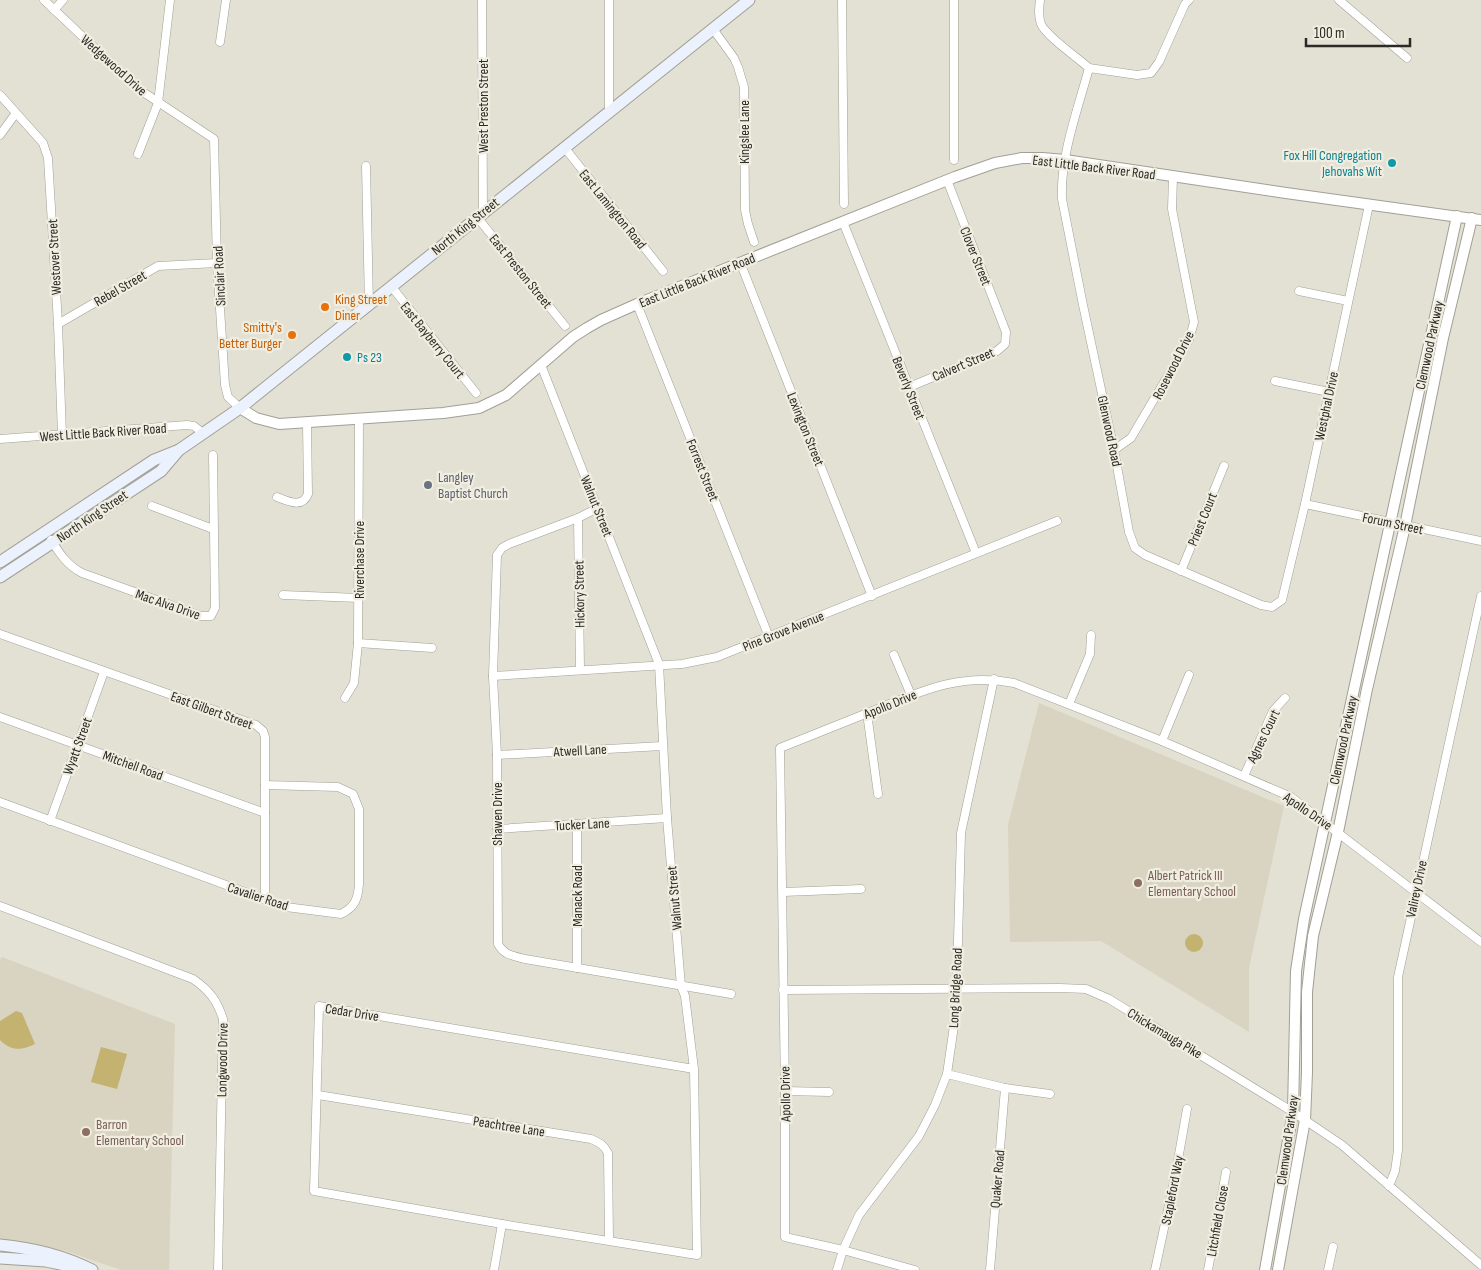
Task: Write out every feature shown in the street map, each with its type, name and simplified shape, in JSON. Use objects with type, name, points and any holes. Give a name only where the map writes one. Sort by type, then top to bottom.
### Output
[{"type":"main road","name":"North King Street","points":[[0,562],[154,460],[179,450],[240,408],[749,0]]},
{"type":"main road","name":"North King Street","points":[[0,577],[161,471],[179,450]]},
{"type":"main road","points":[[0,1245],[70,1258],[93,1270]]},
{"type":"main road","points":[[0,1258],[46,1261],[93,1270]]},
{"type":"street","name":"Wedgewood Drive","points":[[44,0],[137,88],[214,139]]},
{"type":"street","points":[[54,10],[63,0]]},
{"type":"street","points":[[138,154],[158,103],[170,0]]},
{"type":"street","points":[[220,42],[226,0]]},
{"type":"street","name":"West Preston Street","points":[[480,215],[482,0]]},
{"type":"street","points":[[609,0],[610,111]]},
{"type":"street","points":[[842,0],[844,204]]},
{"type":"street","points":[[954,0],[954,160]]},
{"type":"street","points":[[1040,0],[1038,13],[1042,25],[1050,35],[1089,68],[1137,75],[1151,73],[1159,62],[1189,0]]},
{"type":"street","points":[[1343,2],[1406,58]]},
{"type":"street","name":"Kingslee Lane","points":[[712,29],[734,58],[744,87],[745,210],[754,242]]},
{"type":"street","name":"Glenwood Road","points":[[1089,68],[1065,160],[1062,199],[1131,541],[1135,548],[1145,555],[1181,571],[1261,605],[1268,607],[1277,605]]},
{"type":"street","name":"Westover Street","points":[[0,95],[43,143],[48,158],[58,324],[62,435]]},
{"type":"street","points":[[0,135],[16,113]]},
{"type":"street","name":"Sinclair Road","points":[[214,139],[217,263],[226,391],[230,400],[240,408]]},
{"type":"street","name":"East Lamington Road","points":[[564,147],[663,271]]},
{"type":"street","name":"East Little Back River Road","points":[[240,408],[256,418],[272,423],[307,423],[443,413],[479,408],[506,395],[573,337],[601,320],[946,180],[1007,160],[1042,158],[1065,160],[1369,205]]},
{"type":"street","points":[[366,166],[368,304]]},
{"type":"street","name":"Rosewood Drive","points":[[1114,450],[1132,438],[1189,340],[1194,322],[1172,209],[1173,177]]},
{"type":"street","name":"Clover Street","points":[[946,180],[1006,332]]},
{"type":"street","points":[[1369,205],[1476,219]]},
{"type":"street","name":"Westphal Drive","points":[[1277,605],[1285,593],[1306,504],[1369,205]]},
{"type":"street","name":"East Preston Street","points":[[480,215],[565,326]]},
{"type":"street","name":"Clemwood Parkway","points":[[1265,1270],[1293,1112],[1296,970],[1304,919],[1457,216]]},
{"type":"street","name":"Clemwood Parkway","points":[[1278,1270],[1305,1120],[1307,992],[1310,956],[1338,832],[1366,689],[1405,526],[1443,338],[1476,219]]},
{"type":"street","name":"Beverly Street","points":[[843,222],[976,554]]},
{"type":"street","name":"Lexington Street","points":[[740,262],[872,596]]},
{"type":"street","name":"Rebel Street","points":[[58,324],[158,266],[217,263]]},
{"type":"street","name":"East Bayberry Court","points":[[391,286],[476,394]]},
{"type":"street","points":[[1299,291],[1348,301]]},
{"type":"street","name":"Forrest Street","points":[[637,304],[769,636]]},
{"type":"street","name":"Calvert Street","points":[[909,387],[997,351],[1005,344],[1006,332]]},
{"type":"street","name":"Walnut Street","points":[[502,1224],[697,1255],[694,1069],[686,996],[680,986],[662,746],[659,664],[541,365]]},
{"type":"street","points":[[1275,381],[1329,392]]},
{"type":"street","name":"Riverchase Drive","points":[[345,698],[354,683],[358,643],[358,418]]},
{"type":"street","points":[[277,497],[294,503],[307,498],[307,423]]},
{"type":"street","name":"West Little Back River Road","points":[[0,439],[187,425],[194,426],[204,434]]},
{"type":"street","name":"Mac Alva Drive","points":[[46,532],[65,561],[82,573],[201,616],[210,616],[214,608],[213,455]]},
{"type":"street","name":"Priest Court","points":[[1181,571],[1224,466]]},
{"type":"street","name":"Forum Street","points":[[1306,504],[1481,541]]},
{"type":"street","points":[[152,506],[213,529]]},
{"type":"street","name":"Shawen Drive","points":[[598,508],[578,518],[509,544],[502,548],[498,555],[493,676],[497,755],[498,944],[506,954],[525,959],[731,994]]},
{"type":"street","name":"Hickory Street","points":[[578,518],[580,670]]},
{"type":"street","name":"Pine Grove Avenue","points":[[493,676],[699,661],[717,657],[1057,521]]},
{"type":"street","points":[[283,595],[359,598]]},
{"type":"street","name":"Valirey Drive","points":[[1389,1186],[1395,1171],[1398,1150],[1398,977],[1481,596]]},
{"type":"street","name":"East Gilbert Street","points":[[0,634],[256,725],[263,730],[265,737],[265,900]]},
{"type":"street","points":[[1069,704],[1090,654],[1091,635]]},
{"type":"street","points":[[358,643],[432,648]]},
{"type":"street","points":[[894,655],[911,696]]},
{"type":"street","name":"Wyatt Street","points":[[50,821],[104,672]]},
{"type":"street","points":[[1162,741],[1189,675]]},
{"type":"street","name":"Apollo Drive","points":[[843,1250],[786,1237],[780,748],[911,696],[960,681],[994,679],[1035,690],[1162,741],[1291,797],[1481,942]]},
{"type":"street","name":"Long Bridge Road","points":[[837,1270],[843,1250],[859,1215],[919,1136],[935,1105],[947,1074],[956,1012],[961,833],[994,679]]},
{"type":"street","name":"Agnes Court","points":[[1244,776],[1272,711],[1285,698]]},
{"type":"street","points":[[867,713],[878,794]]},
{"type":"street","name":"Mitchell Road","points":[[0,717],[265,813]]},
{"type":"street","name":"Atwell Lane","points":[[497,755],[662,746]]},
{"type":"street","name":"Cavalier Road","points":[[0,802],[286,907],[341,914],[354,904],[358,895],[358,809],[353,794],[338,787],[265,786]]},
{"type":"street","name":"Tucker Lane","points":[[497,829],[667,818]]},
{"type":"street","name":"Manack Road","points":[[577,824],[577,968]]},
{"type":"street","points":[[783,892],[861,890]]},
{"type":"street","name":"Longwood Drive","points":[[0,906],[193,979],[213,995],[224,1019],[218,1270]]},
{"type":"street","name":"Chickamauga Pike","points":[[783,990],[1086,989],[1109,999],[1293,1112],[1342,1145],[1478,1263]]},
{"type":"street","name":"Cedar Drive","points":[[502,1224],[314,1190],[318,1095],[318,1006],[694,1069]]},
{"type":"street","points":[[947,1074],[1005,1088],[1050,1094]]},
{"type":"street","name":"Quaker Road","points":[[990,1270],[1005,1088]]},
{"type":"street","points":[[785,1091],[829,1092]]},
{"type":"street","name":"Peachtree Lane","points":[[318,1095],[599,1142],[608,1153],[609,1240]]},
{"type":"street","name":"Stapleford Way","points":[[1155,1270],[1170,1203],[1187,1109]]},
{"type":"street","name":"Litchfield Close","points":[[1208,1270],[1226,1172]]},
{"type":"street","points":[[494,1270],[502,1224]]},
{"type":"street","points":[[1328,1270],[1333,1247]]},
{"type":"street","points":[[843,1250],[914,1270]]},
{"type":"street","points":[[1478,1263],[1481,1254]]},
{"type":"shaded area","name":"Albert Patrick III Elementary School","points":[[1039,703],[1284,806],[1249,968],[1249,1032],[1101,941],[1010,942],[1008,825]]},
{"type":"shaded area","points":[[1194,934],[1200,937],[1203,943],[1200,949],[1194,952],[1188,949],[1185,943],[1188,937]]},
{"type":"shaded area","name":"Barron Elementary School","points":[[2,957],[175,1024],[169,1270],[121,1270],[66,1251],[0,1240],[0,960]]},
{"type":"shaded area","points":[[16,1011],[22,1013],[35,1044],[21,1049],[12,1048],[0,1040],[0,1021]]},
{"type":"shaded area","points":[[101,1047],[127,1054],[117,1089],[91,1082]]},
{"type":"place","name":"Fox Hill Congregation Jehovahs Wit","points":[[1392,163]]},
{"type":"place","name":"King Street Diner","points":[[325,307]]},
{"type":"place","name":"Smitty's Better Burger","points":[[292,335]]},
{"type":"place","name":"Ps 23","points":[[347,357]]},
{"type":"place","name":"Langley Baptist Church","points":[[428,485]]},
{"type":"place","name":"Albert Patrick III Elementary School","points":[[1138,883]]},
{"type":"place","name":"Barron Elementary School","points":[[86,1132]]}]
